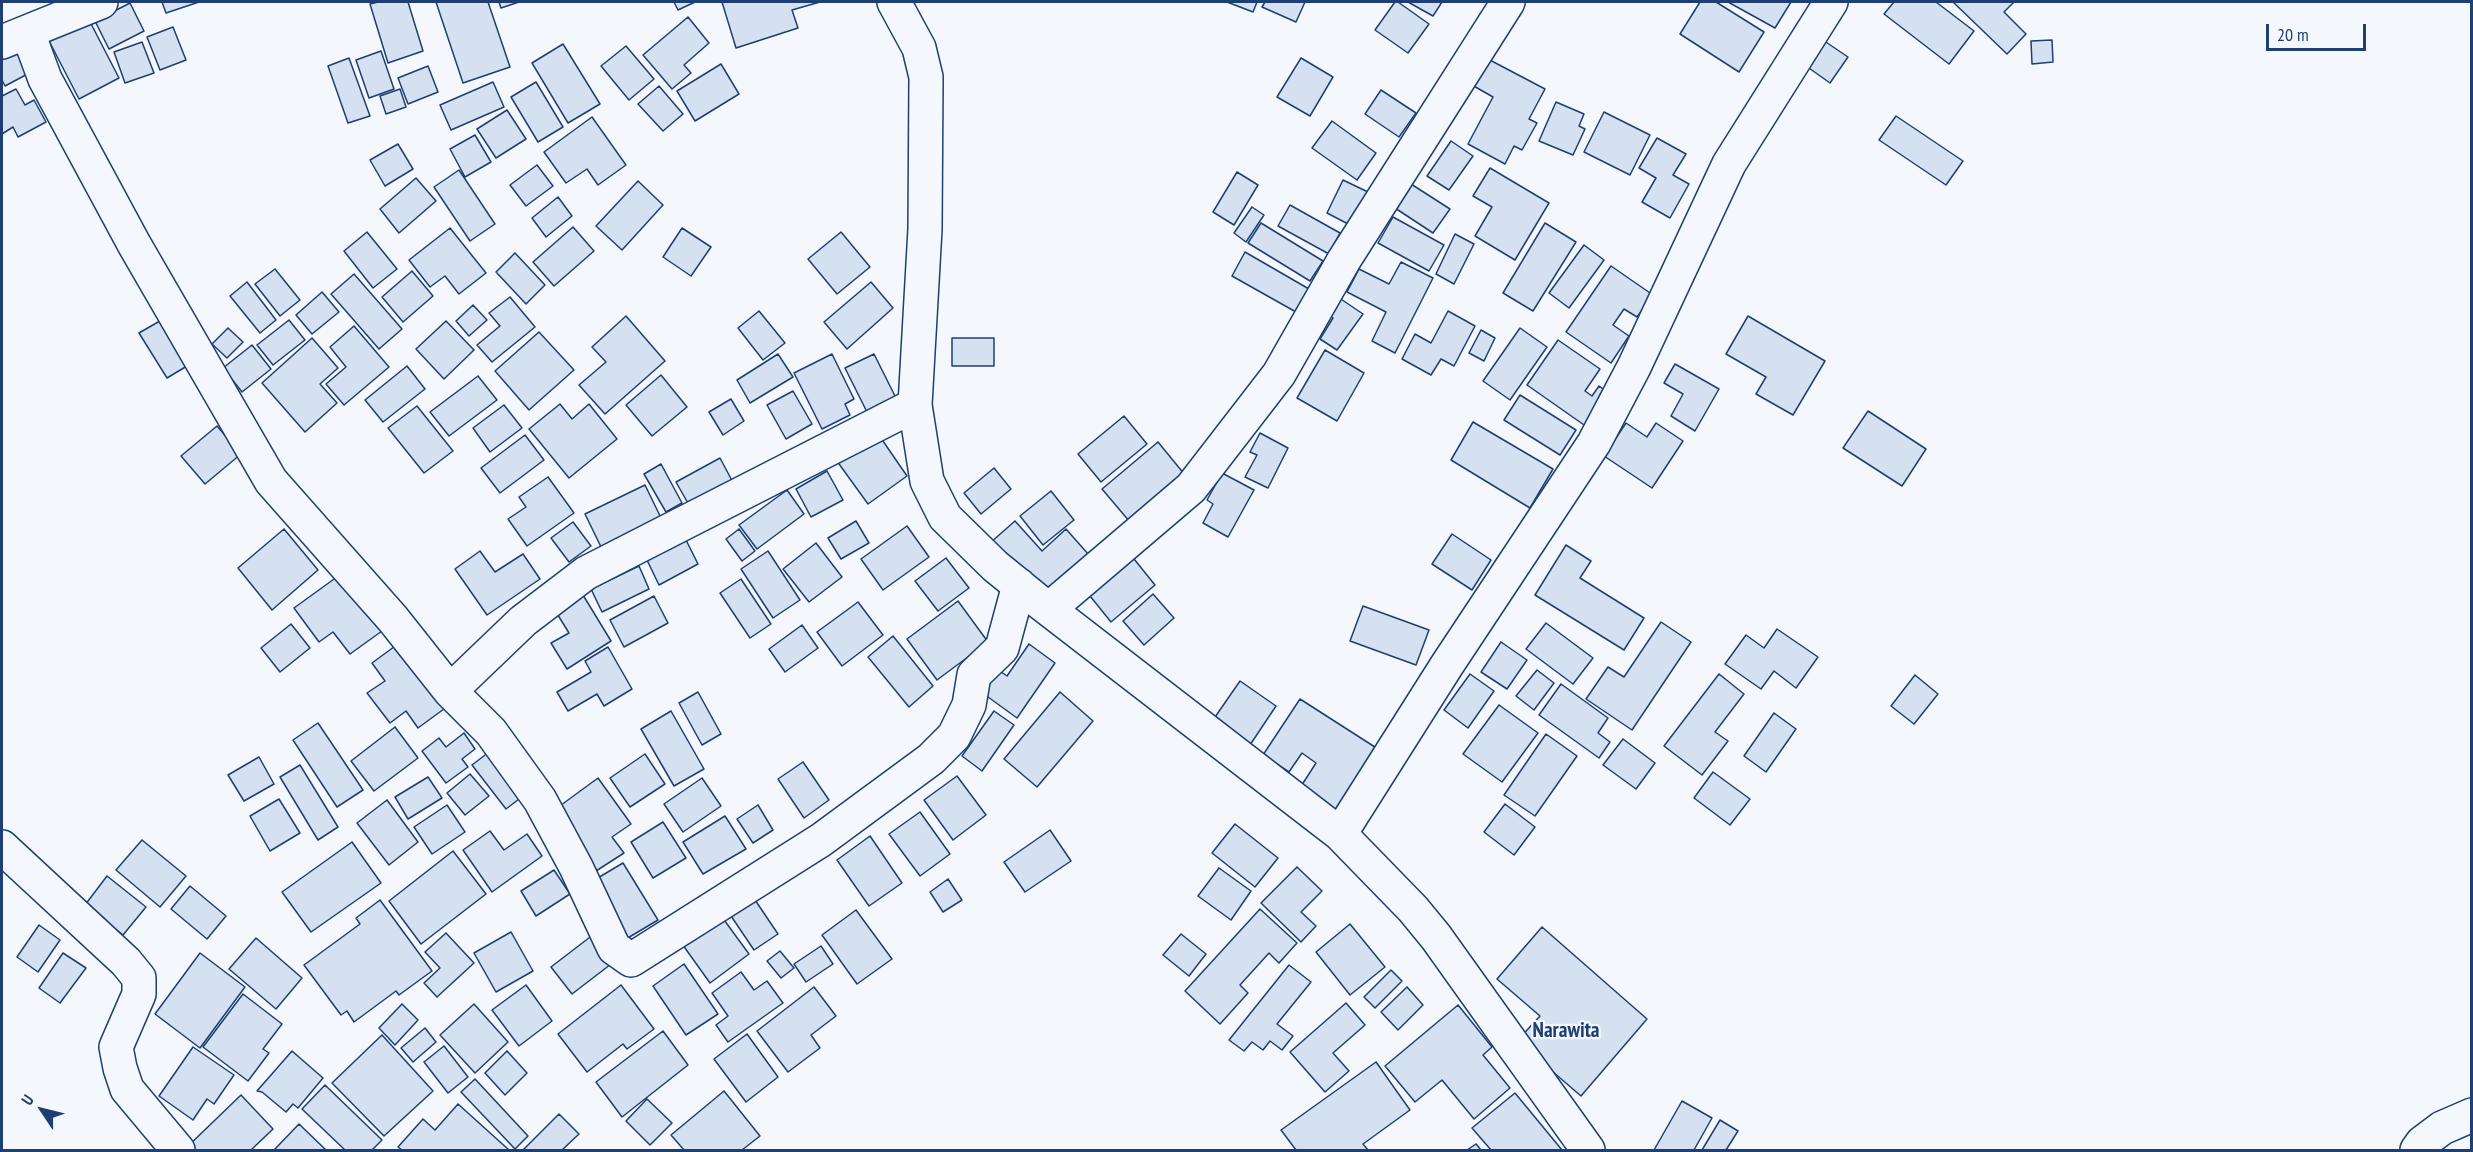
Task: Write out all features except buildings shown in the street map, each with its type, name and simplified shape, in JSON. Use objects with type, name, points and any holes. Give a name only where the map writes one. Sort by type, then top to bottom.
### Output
[{"type":"street","points":[[101,2],[15,37],[45,79],[134,244],[271,481],[393,619],[450,691],[491,732],[540,800],[576,867],[614,948],[631,960],[822,840],[931,759],[954,736],[969,705],[974,675],[1002,648],[1019,585]]},
{"type":"street","points":[[894,2],[919,48],[926,77],[925,229],[915,405],[927,481],[945,517],[968,541],[1019,585],[1340,834],[1413,909],[1436,938],[1588,1150]]},
{"type":"street","points":[[1049,609],[1191,488],[1279,374],[1344,260],[1508,2]]},
{"type":"street","points":[[1340,834],[1441,675],[1594,443],[1634,367],[1729,164],[1831,2]]},
{"type":"street","points":[[450,691],[523,621],[586,573],[915,405]]},
{"type":"street","points":[[2,847],[126,962],[139,978],[139,994],[116,1047],[120,1068],[127,1089],[178,1150]]},
{"type":"street","points":[[2417,1150],[2422,1143],[2442,1128],[2472,1115]]},
{"type":"district","name":"Narawita","points":[[1566,1031]]}]
